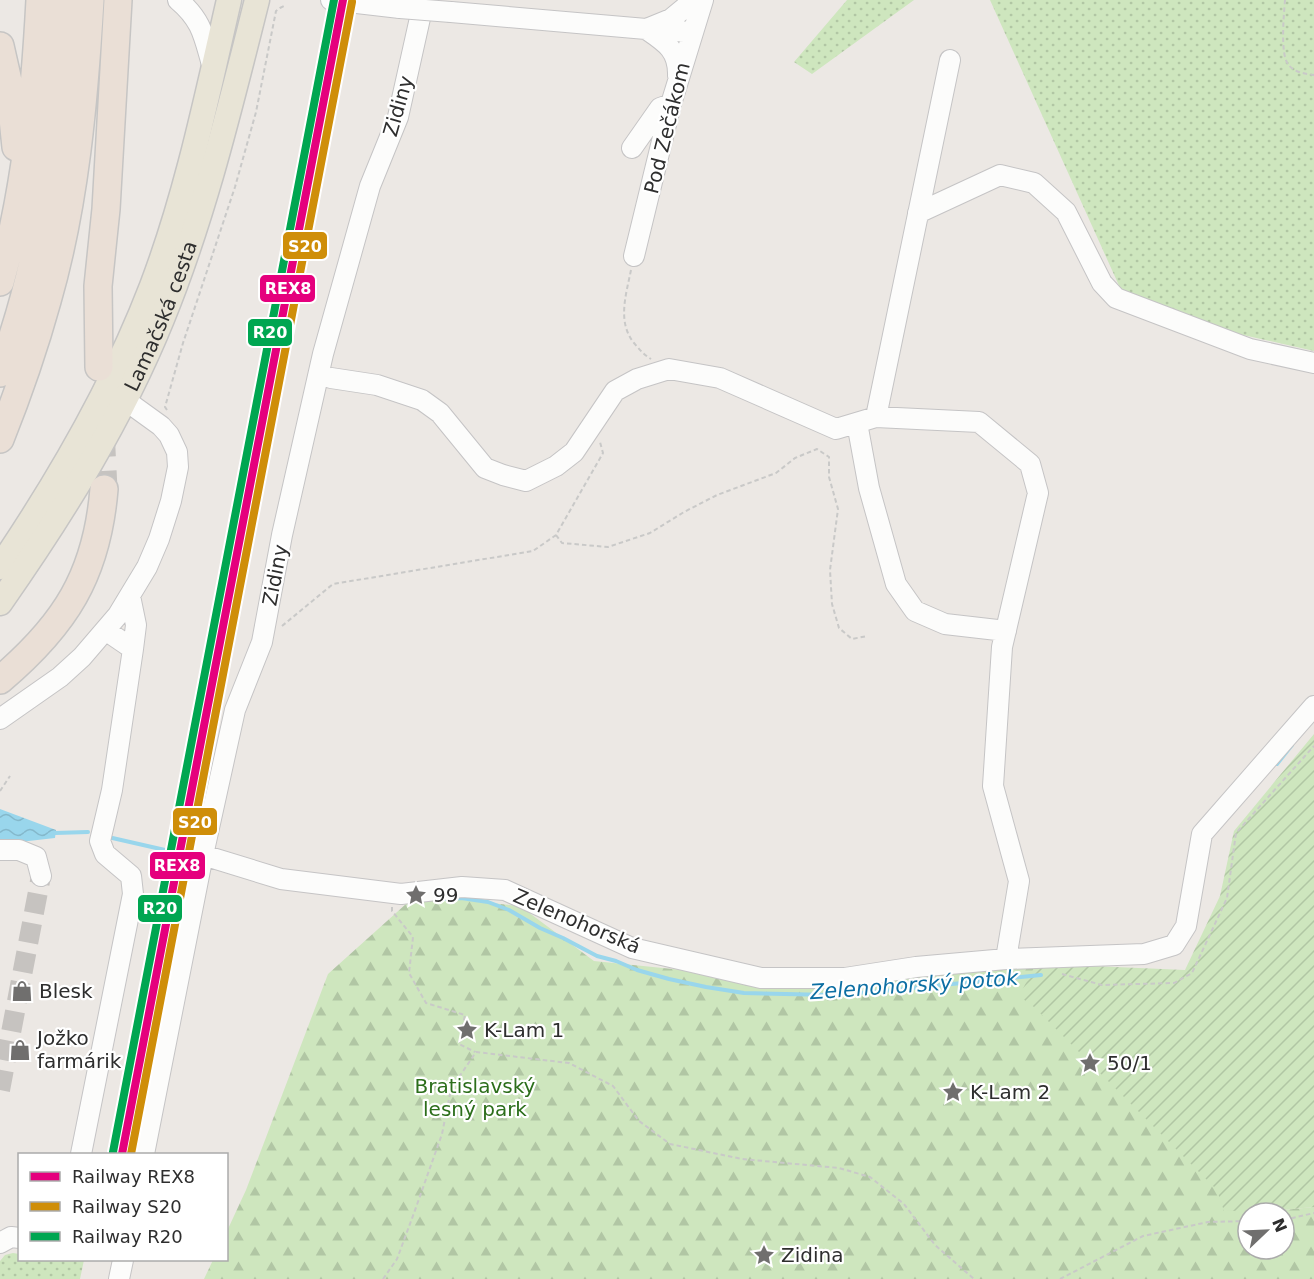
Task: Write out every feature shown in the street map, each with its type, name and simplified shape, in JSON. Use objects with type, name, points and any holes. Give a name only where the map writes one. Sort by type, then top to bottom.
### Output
[{"type":"highway","points":[[0,282],[18,208],[31,122],[40,0]]},
{"type":"highway","points":[[0,373],[28,283],[45,201],[63,64],[67,0]]},
{"type":"highway","points":[[0,439],[24,377],[48,300],[64,225],[86,66],[90,0]]},
{"type":"highway","points":[[99,367],[98,286],[106,208],[118,0]]},
{"type":"highway","points":[[0,46],[10,90],[13,117],[17,156],[18,208]]},
{"type":"highway","points":[[48,300],[66,278],[97,169],[113,87]]},
{"type":"highway","points":[[0,680],[28,656],[57,623],[73,600],[94,547],[101,521],[104,489]]},
{"type":"main road","name":"Lamačská cesta","points":[[0,567],[69,458],[124,352],[152,286],[195,147],[229,0]]},
{"type":"main road","name":"Lamačská cesta","points":[[0,603],[88,469],[125,400],[162,320],[190,243],[223,135],[257,0]]},
{"type":"street","points":[[178,0],[198,22],[213,68]]},
{"type":"street","points":[[331,0],[692,32]]},
{"type":"street","name":"Zidiny","points":[[144,1153],[203,855],[235,710],[262,642],[282,535],[323,354],[370,186],[398,117],[424,0]]},
{"type":"street","points":[[646,29],[671,19],[694,0]]},
{"type":"street","name":"Pod Zečákom","points":[[634,256],[678,77],[703,0]]},
{"type":"street","points":[[646,29],[665,42],[672,50],[678,67],[678,77]]},
{"type":"street","points":[[950,60],[918,213],[866,420],[869,488],[896,584],[915,611],[945,624],[1006,631]]},
{"type":"street","points":[[632,148],[660,108],[671,104]]},
{"type":"street","points":[[918,213],[1000,175],[1034,183],[1066,212],[1102,283],[1116,298],[1250,349],[1314,363]]},
{"type":"street","points":[[331,378],[377,385],[422,400],[440,413],[485,468],[526,481],[556,466],[574,452],[615,391],[637,379],[669,369],[720,378],[836,429],[866,420],[979,422],[1030,464],[1038,494],[1002,646],[993,786],[1019,881],[1006,959]]},
{"type":"street","points":[[0,719],[60,677],[82,657],[118,615],[147,567],[159,539],[171,501],[178,467],[177,452],[169,435],[161,426],[125,400]]},
{"type":"street","points":[[81,1153],[133,894],[131,876],[105,854],[100,841],[112,790],[136,626],[130,596]]},
{"type":"street","points":[[104,632],[111,634],[133,649]]},
{"type":"street","name":"Zelenohorská","points":[[203,855],[282,879],[401,894],[462,887],[505,890],[632,948],[761,978],[845,978],[916,967],[1006,959],[1144,954],[1173,945],[1186,926],[1202,834],[1314,706]]},
{"type":"street","points":[[0,850],[19,850],[36,857],[41,876]]},
{"type":"street","points":[[0,1243],[11,1237],[18,1238]]},
{"type":"street","points":[[119,1279],[123,1261]]},
{"type":"path","points":[[1285,0],[1285,59],[1288,66],[1298,72],[1314,75]]},
{"type":"path","points":[[161,426],[168,411],[165,407],[183,343],[235,187],[256,112],[276,11],[286,5]]},
{"type":"path","points":[[634,256],[625,300],[624,320],[627,334],[643,354],[669,369]]},
{"type":"path","points":[[262,642],[333,584],[533,551],[556,535],[603,453],[594,422]]},
{"type":"path","points":[[556,535],[562,543],[608,547],[650,533],[717,495],[776,473],[795,458],[817,449],[829,458],[829,477],[838,509],[830,570],[832,604],[839,628],[852,639],[867,636]]},
{"type":"path","points":[[0,791],[10,777]]},
{"type":"path","points":[[391,892],[392,911],[413,937],[409,973],[426,1003],[465,1015],[459,1044],[476,1052],[569,1063],[613,1086],[639,1121],[670,1144],[742,1159],[839,1168],[870,1177],[904,1204],[935,1245],[974,1279]]},
{"type":"path","points":[[383,1279],[397,1259],[418,1202],[442,1134],[451,1089],[476,1052]]},
{"type":"path","points":[[1296,1217],[1314,1213]]},
{"type":"path","points":[[1060,1279],[1143,1236],[1208,1221],[1236,1221]]},
{"type":"green space","points":[[847,0],[914,0],[812,74],[794,62]]},
{"type":"green space","points":[[990,0],[1314,0],[1314,351],[1181,321],[1121,290]]},
{"type":"green space","points":[[1314,734],[1314,1207],[1296,1209],[1296,1201],[1236,1201],[1236,1211],[1224,1211],[1217,1190],[1034,1007],[1019,996],[1035,966],[1046,964],[1185,970],[1220,896],[1234,831]]},
{"type":"green space","name":"Bratislavský lesný park","points":[[416,895],[520,906],[594,961],[761,978],[1046,964],[1274,1201],[1236,1201],[1236,1261],[1296,1261],[1296,1209],[1314,1207],[1314,1279],[204,1279],[213,1261],[228,1261],[228,1229],[246,1190],[328,974]]},
{"type":"green space","points":[[18,1254],[18,1261],[84,1261],[80,1279],[0,1279],[0,1261],[5,1255]]},
{"type":"water","points":[[0,809],[56,830],[55,838],[11,843],[0,841]]},
{"type":"waterway","name":"Zelenohorský potok","points":[[1277,764],[1292,745]]},
{"type":"waterway","name":"Zelenohorský potok","points":[[55,833],[88,832]]},
{"type":"waterway","name":"Zelenohorský potok","points":[[108,837],[165,850]]},
{"type":"waterway","name":"Zelenohorský potok","points":[[185,852],[197,855]]},
{"type":"waterway","name":"Zelenohorský potok","points":[[440,899],[461,898],[488,902],[509,910],[597,956],[669,979],[744,993],[831,995],[1041,975]]},
{"type":"tunnel","points":[[101,430],[104,489]]},
{"type":"tunnel","points":[[0,1090],[41,876]]},
{"type":"rail line","name":"R20","points":[[113,1152],[334,0]]},
{"type":"rail line","name":"REX8","points":[[122,1153],[343,0]]},
{"type":"rail line","name":"S20","points":[[131,1153],[352,2]]},
{"type":"place","name":"99","points":[[416,895]]},
{"type":"place","name":"Blesk","points":[[22,991]]},
{"type":"place","name":"K-Lam 1","points":[[467,1030]]},
{"type":"place","name":"Jožko farmárik","points":[[20,1050]]},
{"type":"place","name":"50/1","points":[[1090,1063]]},
{"type":"place","name":"K-Lam 2","points":[[953,1092]]},
{"type":"place","name":"Zidina","points":[[764,1255]]}]
